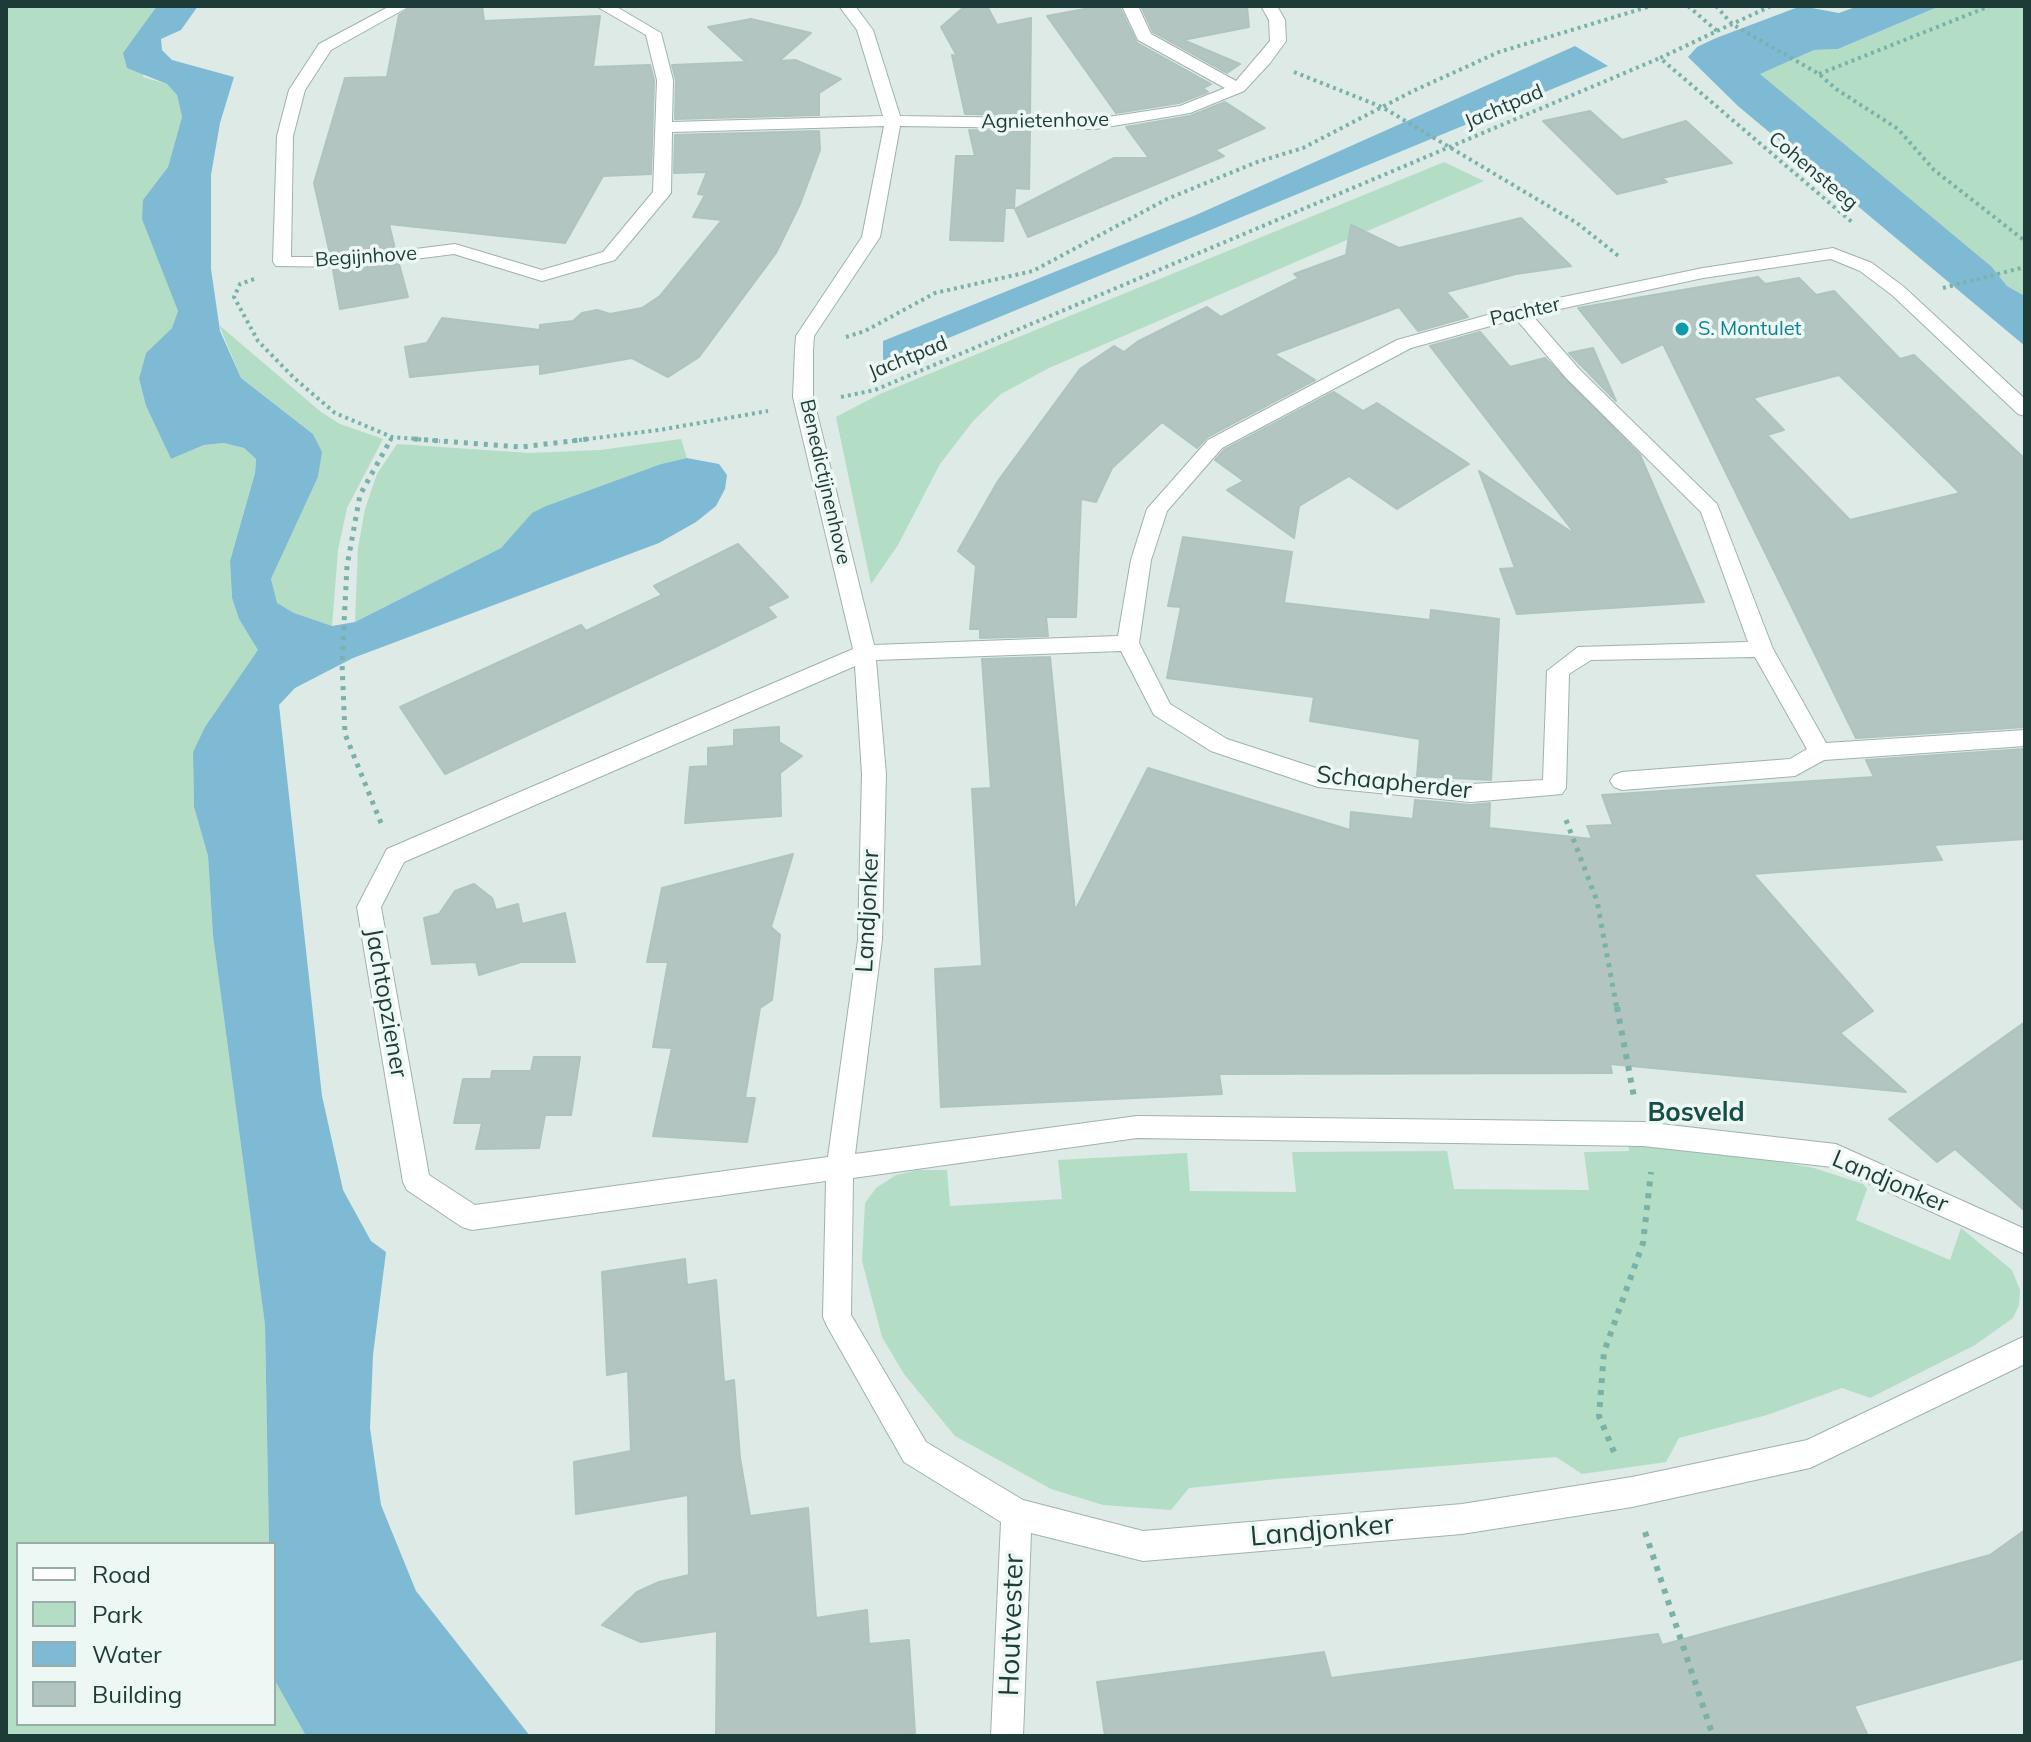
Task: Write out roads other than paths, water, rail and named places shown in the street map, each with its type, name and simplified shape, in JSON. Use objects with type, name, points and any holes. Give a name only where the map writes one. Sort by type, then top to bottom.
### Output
[{"type":"street","name":"Begijnhove","points":[[402,6],[325,47],[297,90],[285,136],[282,262],[352,262],[455,249],[542,276],[609,256],[662,193],[665,80],[653,33],[604,6]]},
{"type":"street","name":"Benedictijnenhove","points":[[847,6],[865,30],[893,121],[871,237],[805,336],[805,404],[865,653]]},
{"type":"street","points":[[1130,6],[1144,37],[1238,88]]},
{"type":"street","name":"Agnietenhove","points":[[893,121],[1095,124],[1184,110],[1238,88],[1264,60],[1278,41],[1277,20],[1269,6]]},
{"type":"street","points":[[664,127],[893,121]]},
{"type":"street","name":"Pachter","points":[[1128,643],[1141,560],[1157,509],[1215,444],[1404,344],[1520,312],[1653,284],[1833,253],[1866,267],[1898,291],[2025,410]]},
{"type":"street","points":[[1520,312],[1573,374],[1710,509],[1762,649],[1820,752]]},
{"type":"street","points":[[865,653],[1128,643]]},
{"type":"street","name":"Schaapherder","points":[[1128,643],[1162,709],[1219,745],[1318,778],[1471,793],[1554,788],[1558,671],[1586,652],[1762,649]]},
{"type":"street","name":"Jachtopziener","points":[[840,1168],[472,1218],[417,1182],[369,907],[395,856],[865,653]]},
{"type":"street","name":"Landjonker","points":[[865,653],[874,774],[870,940],[840,1168],[837,1317],[915,1452],[1017,1514],[1143,1546],[1462,1519],[1632,1492],[1810,1454],[2025,1349]]},
{"type":"street","points":[[1622,781],[1795,767],[1820,752],[2025,738]]},
{"type":"street","name":"Landjonker","points":[[840,1168],[1137,1127],[1643,1134],[1836,1156],[2025,1242]]},
{"type":"street","name":"Houtvester","points":[[1007,1736],[1017,1514]]},
{"type":"water","points":[[157,6],[198,6],[181,30],[161,39],[162,50],[172,60],[234,77],[220,123],[211,175],[211,269],[220,331],[241,378],[313,434],[322,452],[318,477],[271,579],[277,603],[294,613],[332,626],[355,622],[501,548],[532,513],[546,506],[661,464],[687,458],[719,464],[727,475],[725,489],[716,506],[696,522],[659,543],[353,658],[295,688],[279,705],[322,1096],[343,1190],[371,1241],[386,1252],[373,1355],[370,1428],[381,1505],[416,1591],[530,1736],[306,1736],[276,1683],[276,1542],[269,1542],[265,1325],[213,936],[208,856],[194,807],[193,752],[205,727],[258,650],[239,619],[232,598],[230,561],[255,473],[256,459],[244,448],[224,443],[204,445],[171,459],[146,406],[139,379],[146,353],[172,328],[178,311],[142,219],[143,200],[168,167],[182,117],[177,95],[167,84],[127,68],[123,53]]},
{"type":"water","points":[[1801,6],[1839,13],[1858,6],[1940,6],[1838,49],[1814,50],[1760,74],[1992,267],[2007,286],[2025,296],[2025,346],[1738,106],[1688,57],[1697,47],[1716,38]]},
{"type":"water","points":[[1575,46],[1608,66],[883,365],[883,341],[1196,215]]},
{"type":"place","name":"S. Montulet","points":[[1682,329]]},
{"type":"district","name":"Bosveld","points":[[1696,1113]]}]
